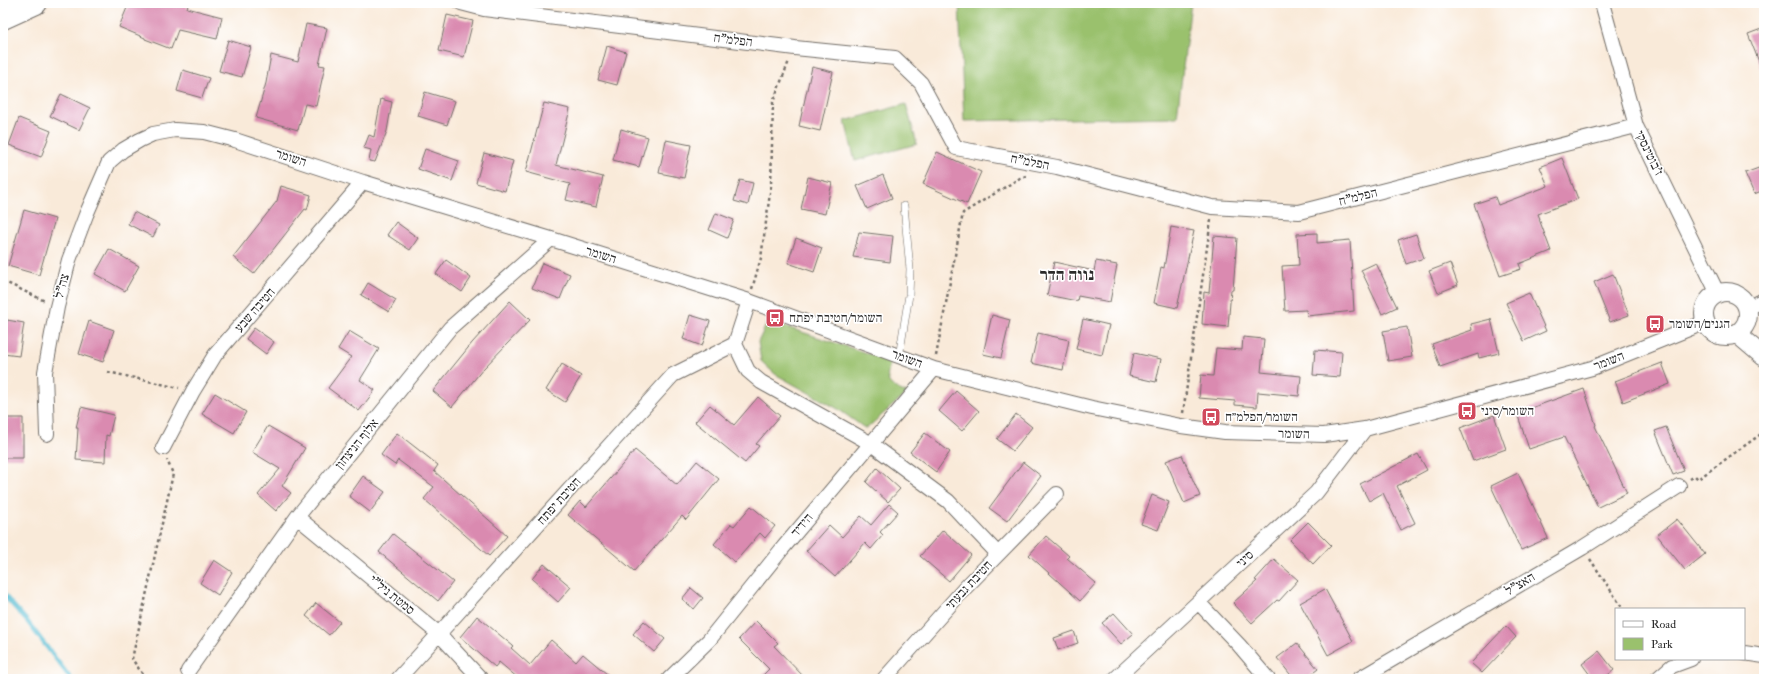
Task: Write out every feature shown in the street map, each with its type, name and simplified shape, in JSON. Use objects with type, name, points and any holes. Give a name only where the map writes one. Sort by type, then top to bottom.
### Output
[{"type":"highway","points":[[3,18],[36,3]]},
{"type":"street","name":"הפלמ\"ח","points":[[461,3],[484,9],[794,48],[895,58],[921,83],[956,148],[1058,167],[1212,207],[1299,212],[1636,126]]},
{"type":"street","name":"ז'בוטינסקי","points":[[1602,3],[1636,126],[1718,294]]},
{"type":"street","name":"השומר","points":[[123,150],[153,134],[175,130],[204,132],[235,140],[363,182],[749,301],[934,369],[1092,408],[1181,426],[1225,432],[1324,434],[1365,429],[1592,368],[1706,322]]},
{"type":"street","name":"צה\"ל","points":[[47,434],[45,372],[56,307],[69,260],[86,215],[109,162],[123,150]]},
{"type":"street","name":"חטיבה שבע","points":[[163,448],[193,391],[215,355],[363,182]]},
{"type":"street","name":"אלוף הניצחון","points":[[188,671],[297,517],[450,328],[551,239]]},
{"type":"street","points":[[1733,293],[1744,302],[1748,308],[1747,322],[1744,329],[1731,336],[1717,334],[1711,330],[1706,322],[1705,310],[1707,303],[1718,294],[1733,293]]},
{"type":"street","points":[[1748,308],[1764,300]]},
{"type":"street","points":[[749,301],[735,344],[748,371],[761,382],[870,443],[948,501],[998,554]]},
{"type":"street","points":[[1737,334],[1764,357]]},
{"type":"street","name":"חטיבת יפתח","points":[[398,679],[673,375],[735,344]]},
{"type":"street","name":"הידיד","points":[[669,679],[709,640],[870,443],[934,369]]},
{"type":"street","name":"סיני","points":[[1115,679],[1316,493],[1365,429]]},
{"type":"street","name":"האצ\"ל","points":[[1359,679],[1582,548],[1679,486]]},
{"type":"street","name":"חטיבת גבעתי","points":[[884,679],[931,625],[1057,494]]},
{"type":"street","name":"סמטת ניל\"י","points":[[297,517],[439,634],[481,679]]},
{"type":"street","points":[[1198,602],[1268,679]]},
{"type":"street","points":[[1745,653],[1764,656]]},
{"type":"street","points":[[1657,679],[1672,666],[1688,660]]},
{"type":"lane","points":[[899,356],[909,295],[910,269],[904,206]]},
{"type":"path","points":[[749,301],[761,258],[771,186],[773,102],[794,48]]},
{"type":"path","points":[[934,369],[963,213],[1020,178],[1028,175]]},
{"type":"path","points":[[1181,426],[1212,207]]},
{"type":"path","points":[[3,281],[56,307]]},
{"type":"path","points":[[108,372],[193,391]]},
{"type":"path","points":[[1695,476],[1698,479],[1764,432]]},
{"type":"path","points":[[146,679],[132,658],[173,474],[163,448]]},
{"type":"path","points":[[1582,548],[1622,608]]},
{"type":"green space","points":[[959,3],[1191,3],[1177,117],[964,121]]},
{"type":"green space","points":[[906,104],[917,144],[855,161],[845,121]]},
{"type":"green space","points":[[768,321],[891,361],[888,373],[889,382],[891,385],[907,393],[866,429],[838,409],[775,374],[761,361],[758,342]]},
{"type":"building","points":[[129,3],[149,3],[157,6],[158,3],[189,3],[187,8],[222,17],[217,39],[178,30],[171,49],[145,39],[119,27]]},
{"type":"building","points":[[447,15],[473,21],[464,57],[439,51]]},
{"type":"building","points":[[306,24],[327,28],[319,65],[325,66],[316,106],[305,104],[298,130],[256,118],[266,83],[271,55],[298,62]]},
{"type":"building","points":[[1764,28],[1764,72],[1763,72],[1748,34]]},
{"type":"building","points":[[228,40],[251,47],[242,77],[219,71]]},
{"type":"building","points":[[607,46],[626,52],[617,85],[598,80]]},
{"type":"building","points":[[812,67],[833,72],[820,131],[799,126]]},
{"type":"building","points":[[183,70],[209,78],[202,98],[177,91]]},
{"type":"building","points":[[425,92],[455,101],[447,125],[418,116]]},
{"type":"building","points":[[61,94],[90,108],[79,130],[50,116]]},
{"type":"building","points":[[381,99],[392,102],[387,131],[375,162],[369,161],[371,150],[364,148],[369,135],[374,137]]},
{"type":"building","points":[[544,103],[570,109],[556,165],[603,177],[596,207],[566,200],[570,184],[526,172]]},
{"type":"building","points":[[19,118],[51,131],[41,157],[9,145]]},
{"type":"building","points":[[621,129],[648,137],[639,167],[613,160]]},
{"type":"building","points":[[666,140],[691,145],[684,178],[659,173]]},
{"type":"building","points":[[425,149],[459,161],[452,181],[418,169]]},
{"type":"building","points":[[937,152],[981,172],[967,204],[923,184]]},
{"type":"building","points":[[484,153],[513,161],[505,191],[476,183]]},
{"type":"building","points":[[1562,158],[1578,199],[1538,214],[1551,251],[1519,264],[1521,269],[1500,276],[1474,204],[1495,197],[1498,205],[1548,186],[1540,167]]},
{"type":"building","points":[[1764,166],[1764,190],[1754,194],[1745,173]]},
{"type":"building","points":[[883,175],[892,198],[867,209],[857,186]]},
{"type":"building","points":[[808,177],[832,183],[825,214],[801,209]]},
{"type":"building","points":[[740,180],[753,183],[748,205],[734,201]]},
{"type":"building","points":[[281,186],[311,195],[307,210],[305,209],[254,274],[233,257],[277,201]]},
{"type":"building","points":[[24,210],[55,219],[39,275],[8,266]]},
{"type":"building","points":[[134,212],[159,225],[153,237],[128,224]]},
{"type":"building","points":[[716,213],[734,220],[727,238],[709,230]]},
{"type":"building","points":[[396,222],[418,238],[410,250],[387,235]]},
{"type":"building","points":[[1171,227],[1194,231],[1177,308],[1154,303],[1161,267],[1164,268]]},
{"type":"building","points":[[859,232],[893,236],[890,262],[853,257]]},
{"type":"building","points":[[1317,233],[1317,243],[1350,240],[1354,311],[1307,316],[1306,310],[1285,311],[1282,266],[1299,265],[1297,234]]},
{"type":"building","points":[[1416,234],[1424,258],[1406,264],[1398,240]]},
{"type":"building","points":[[1214,236],[1237,238],[1233,290],[1231,290],[1228,327],[1202,324],[1204,292],[1209,293]]},
{"type":"building","points":[[796,238],[822,248],[814,272],[788,263]]},
{"type":"building","points":[[109,249],[139,266],[125,291],[95,274]]},
{"type":"building","points":[[446,260],[471,278],[462,292],[436,274]]},
{"type":"building","points":[[1096,261],[1117,265],[1110,302],[1078,296],[1077,301],[1047,295],[1054,262],[1094,271]]},
{"type":"building","points":[[542,263],[570,274],[560,299],[532,288]]},
{"type":"building","points":[[1376,263],[1397,307],[1382,314],[1361,270]]},
{"type":"building","points":[[1450,263],[1458,285],[1438,293],[1429,271]]},
{"type":"building","points":[[1613,274],[1629,315],[1610,322],[1594,282]]},
{"type":"building","points":[[368,283],[396,300],[389,312],[361,295]]},
{"type":"building","points":[[1529,293],[1546,331],[1524,341],[1506,303]]},
{"type":"building","points":[[510,301],[530,320],[483,369],[452,407],[433,391],[472,343]]},
{"type":"building","points":[[690,315],[710,321],[702,346],[683,339]]},
{"type":"building","points":[[992,315],[1010,320],[1001,358],[983,354]]},
{"type":"building","points":[[1083,319],[1109,325],[1102,355],[1076,349]]},
{"type":"building","points":[[1491,319],[1499,353],[1479,358],[1478,354],[1440,367],[1432,344],[1472,330],[1471,324]]},
{"type":"building","points":[[7,320],[24,323],[19,356],[3,354]]},
{"type":"building","points":[[89,321],[114,330],[103,362],[79,354]]},
{"type":"building","points":[[1407,327],[1412,357],[1388,361],[1383,331]]},
{"type":"building","points":[[254,328],[274,342],[266,354],[246,339]]},
{"type":"building","points":[[349,331],[379,349],[360,380],[375,390],[359,411],[328,388],[351,357],[338,349]]},
{"type":"building","points":[[1038,333],[1069,340],[1063,370],[1031,363]]},
{"type":"building","points":[[1243,337],[1264,339],[1261,372],[1301,376],[1299,396],[1258,392],[1257,407],[1235,405],[1235,401],[1199,398],[1201,375],[1213,376],[1216,348],[1242,350]]},
{"type":"building","points":[[1315,350],[1342,352],[1340,377],[1313,375]]},
{"type":"building","points":[[1134,353],[1161,359],[1156,382],[1129,376]]},
{"type":"building","points":[[1662,363],[1670,384],[1623,402],[1615,381]]},
{"type":"building","points":[[562,364],[581,376],[565,402],[546,390]]},
{"type":"building","points":[[1584,389],[1596,425],[1595,426],[1627,493],[1598,507],[1564,437],[1529,449],[1517,413]]},
{"type":"building","points":[[956,391],[979,411],[962,431],[939,411]]},
{"type":"building","points":[[215,393],[246,412],[234,433],[202,414]]},
{"type":"building","points":[[758,397],[780,416],[756,444],[759,446],[745,463],[695,422],[710,405],[734,425]]},
{"type":"building","points":[[81,407],[114,415],[109,436],[106,435],[105,462],[76,460],[78,428],[76,428]]},
{"type":"building","points":[[1016,414],[1032,427],[1013,451],[997,439]]},
{"type":"building","points":[[1494,415],[1506,449],[1473,461],[1460,428]]},
{"type":"building","points":[[3,418],[23,418],[23,458],[3,458]]},
{"type":"building","points":[[268,426],[305,448],[282,486],[291,493],[276,511],[258,495],[280,469],[252,452]]},
{"type":"building","points":[[1666,427],[1684,471],[1673,475],[1655,431]]},
{"type":"building","points":[[397,433],[438,465],[434,471],[507,536],[489,556],[424,499],[434,487],[398,460],[395,465],[381,455]]},
{"type":"building","points":[[925,433],[950,452],[936,472],[910,452]]},
{"type":"building","points":[[635,450],[677,485],[697,461],[719,479],[686,520],[682,516],[634,571],[568,515],[580,501],[586,507]]},
{"type":"building","points":[[1418,454],[1427,470],[1397,486],[1415,523],[1401,530],[1383,493],[1369,501],[1360,484]]},
{"type":"building","points":[[1182,455],[1200,496],[1184,503],[1166,461]]},
{"type":"building","points":[[1023,462],[1041,476],[1007,521],[989,508]]},
{"type":"building","points":[[877,468],[900,489],[888,502],[866,482]]},
{"type":"building","points":[[1518,473],[1548,538],[1521,550],[1491,486]]},
{"type":"building","points":[[363,476],[385,492],[370,512],[349,496]]},
{"type":"building","points":[[1152,495],[1169,502],[1158,530],[1141,524]]},
{"type":"building","points":[[889,504],[898,512],[880,532],[883,535],[871,549],[865,543],[835,577],[806,551],[829,525],[842,537],[861,516],[871,525]]},
{"type":"building","points":[[751,506],[775,526],[765,538],[760,533],[735,562],[714,544],[731,524],[734,526]]},
{"type":"building","points":[[1677,519],[1705,554],[1685,570],[1657,535]]},
{"type":"building","points":[[1308,522],[1331,545],[1313,564],[1290,540]]},
{"type":"building","points":[[943,530],[971,555],[949,581],[920,556]]},
{"type":"building","points":[[393,534],[453,582],[438,601],[379,552]]},
{"type":"building","points":[[1046,536],[1069,556],[1067,558],[1096,583],[1080,601],[1029,555]]},
{"type":"building","points":[[1274,559],[1298,580],[1279,601],[1277,600],[1252,623],[1233,603],[1257,581],[1255,580]]},
{"type":"building","points":[[214,560],[232,572],[218,595],[200,583]]},
{"type":"building","points":[[544,564],[571,587],[558,602],[532,579]]},
{"type":"building","points":[[691,588],[703,598],[694,609],[682,599]]},
{"type":"building","points":[[1325,589],[1353,641],[1328,655],[1300,603]]},
{"type":"building","points":[[316,603],[340,622],[329,635],[306,616]]},
{"type":"building","points":[[1114,613],[1133,634],[1121,644],[1102,623]]},
{"type":"building","points":[[477,616],[513,646],[511,648],[530,665],[551,640],[576,662],[583,654],[613,679],[519,679],[499,662],[495,667],[460,637]]},
{"type":"building","points":[[644,621],[665,639],[654,652],[633,634]]},
{"type":"building","points":[[756,621],[778,643],[774,646],[806,679],[759,679],[769,669],[739,639]]},
{"type":"building","points":[[1506,626],[1516,637],[1482,673],[1471,663]]},
{"type":"building","points":[[1074,631],[1078,643],[1058,650],[1054,638]]},
{"type":"building","points":[[1297,643],[1318,669],[1305,679],[1294,679],[1277,658]]},
{"type":"building","points":[[1599,651],[1614,670],[1603,679],[1593,679],[1582,664]]},
{"type":"waterway","points":[[3,594],[27,621],[71,679]]},
{"type":"place","name":"השומר/חטיבת יפתח","points":[[775,318]]},
{"type":"place","name":"הגנים/השומר","points":[[1655,324]]},
{"type":"place","name":"השומר/סיני","points":[[1467,411]]},
{"type":"place","name":"השומר/הפלמ״ח","points":[[1211,417]]},
{"type":"district","name":"נווה הדר","points":[[1067,274]]}]
